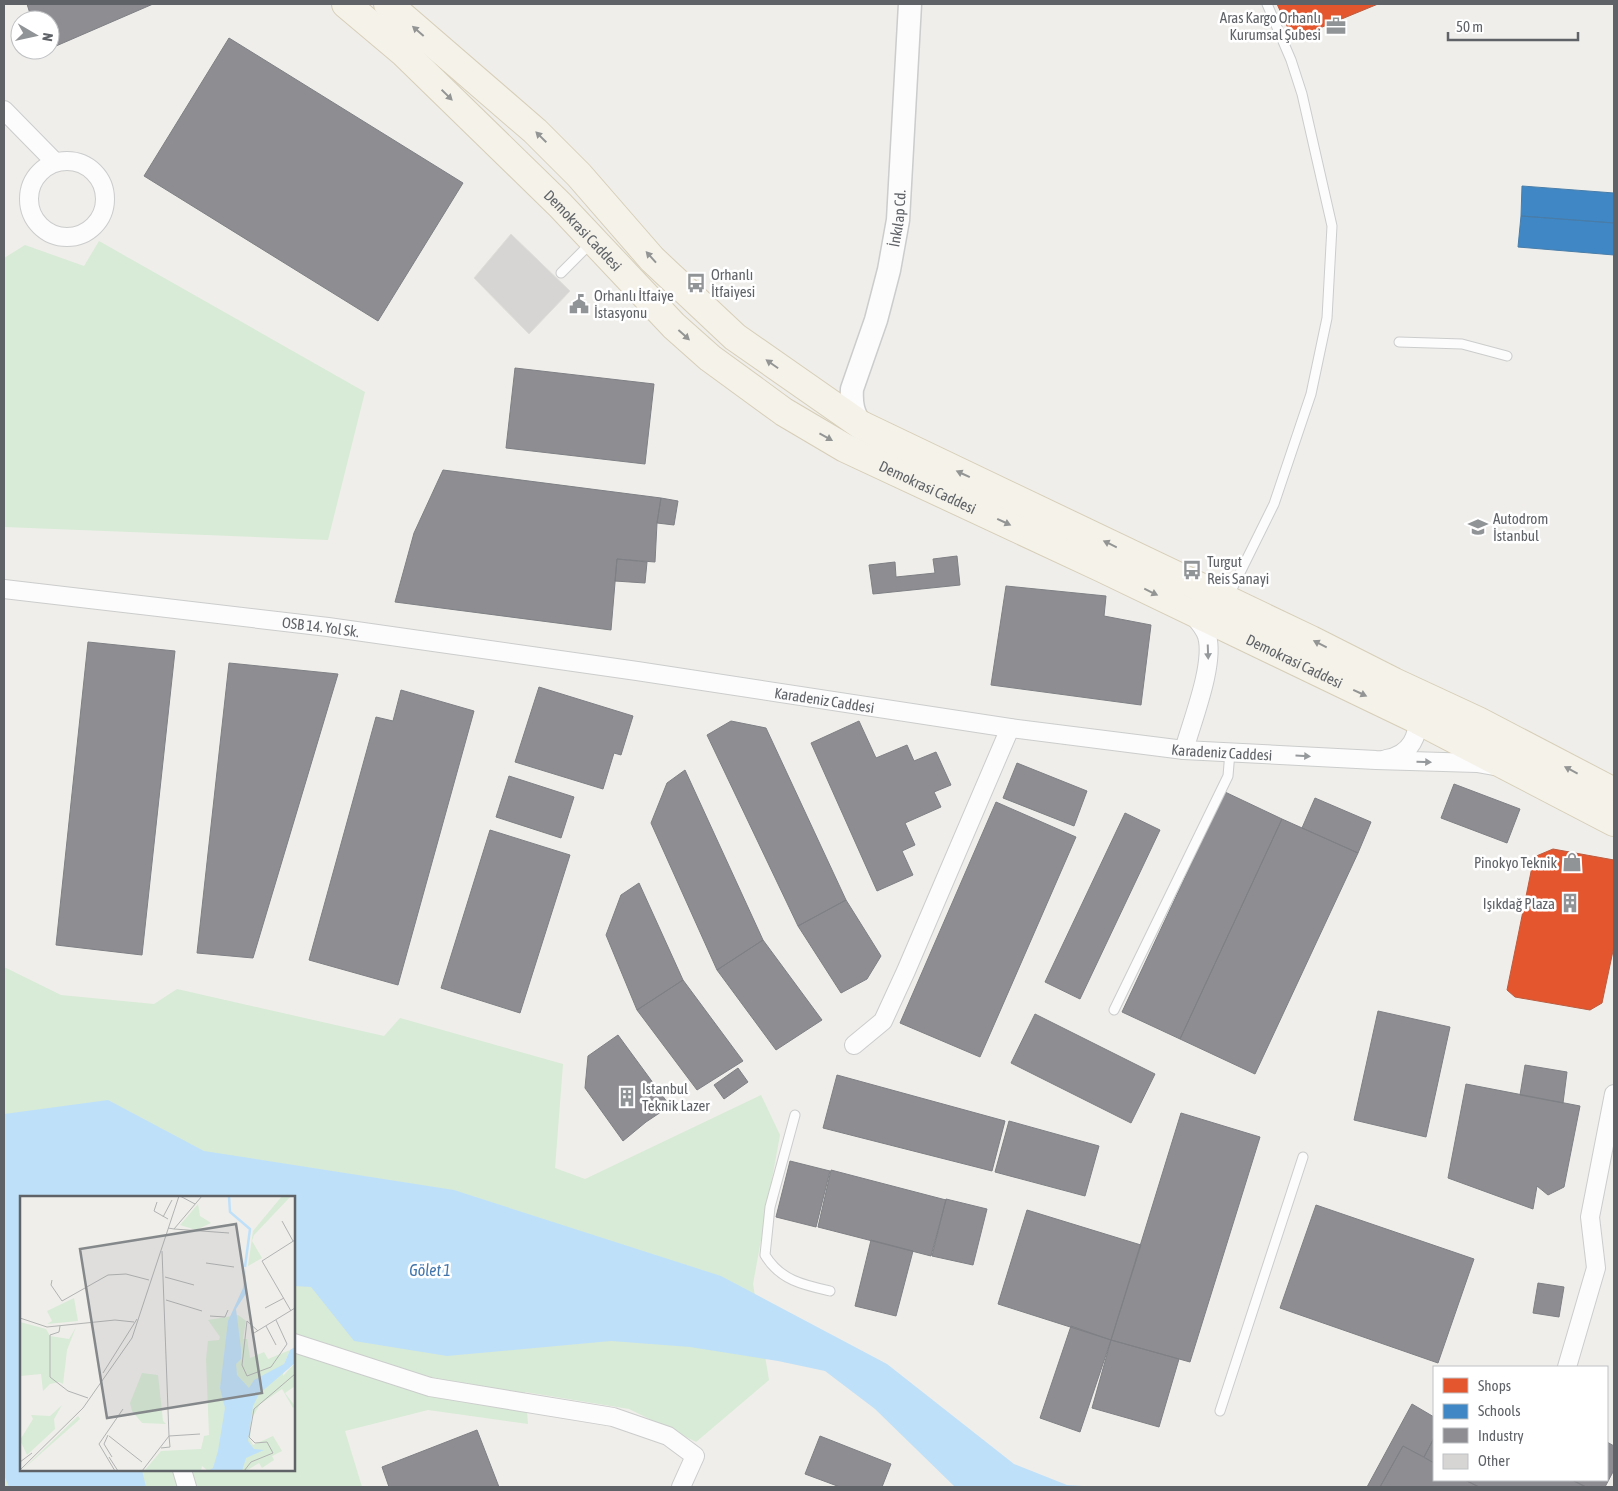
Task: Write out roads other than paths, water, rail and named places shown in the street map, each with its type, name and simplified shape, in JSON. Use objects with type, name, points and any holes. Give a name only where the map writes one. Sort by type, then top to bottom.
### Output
[{"type":"main road","name":"Demokrasi Caddesi","points":[[346,4],[403,52],[560,205],[674,326],[710,358],[784,412],[845,448],[1102,568],[1418,720],[1614,822]]},
{"type":"main road","name":"Demokrasi Caddesi","points":[[388,4],[534,131],[596,194],[652,259],[734,337],[861,425],[1478,721],[1614,792]]},
{"type":"main road","points":[[594,240],[596,194]]},
{"type":"main road","points":[[784,412],[798,408],[813,408],[827,411],[861,425]]},
{"type":"street","name":"İnkılap Cd.","points":[[861,425],[854,414],[851,401],[852,389],[881,303],[898,220],[910,4]]},
{"type":"street","points":[[4,110],[55,162]]},
{"type":"street","points":[[67,160],[85,165],[99,177],[104,188],[106,200],[104,212],[98,223],[88,232],[76,237],[63,238],[50,234],[39,226],[31,215],[28,202],[35,176],[55,162],[67,160]]},
{"type":"street","points":[[805,387],[828,393],[840,391],[850,384],[860,368]]},
{"type":"street","name":"OSB 14. Yol Sk.","points":[[4,589],[328,626],[637,671]]},
{"type":"street","points":[[1184,750],[1208,669],[1209,653],[1207,635],[1200,623],[1188,610]]},
{"type":"street","name":"Karadeniz Caddesi","points":[[637,671],[1010,728],[1184,750],[1477,764],[1495,766],[1522,774]]},
{"type":"street","points":[[1394,682],[1407,692],[1413,700],[1418,720]]},
{"type":"street","name":"Karadeniz Caddesi","points":[[1376,760],[1396,757],[1406,751],[1412,742],[1418,720]]},
{"type":"street","points":[[854,1045],[883,1021],[1010,728]]},
{"type":"street","points":[[1567,1366],[1596,1268],[1590,1216],[1614,1094]]},
{"type":"street","points":[[295,1343],[430,1387],[613,1417],[668,1436],[696,1456],[681,1487]]},
{"type":"street","points":[[182,1471],[187,1487]]},
{"type":"lane","points":[[1227,600],[1274,504],[1311,394],[1327,318],[1332,226],[1302,94],[1291,60],[1267,4]]},
{"type":"lane","points":[[561,274],[594,240]]},
{"type":"lane","points":[[1399,342],[1462,344],[1507,356]]},
{"type":"lane","points":[[1114,1010],[1228,776],[1230,752]]},
{"type":"lane","points":[[795,1115],[770,1206],[765,1255],[777,1271],[788,1278],[830,1291]]},
{"type":"lane","points":[[1220,1411],[1304,1157]]},
{"type":"water","name":"Gölet 1","points":[[108,1100],[204,1151],[454,1190],[721,1276],[887,1364],[1014,1464],[1067,1485],[1099,1487],[955,1487],[875,1409],[825,1371],[778,1361],[690,1347],[611,1341],[447,1356],[354,1341],[311,1287],[295,1286],[295,1196],[20,1196],[20,1471],[142,1471],[146,1487],[9,1487],[4,1475],[4,1114]]},
{"type":"place","name":"Aras Kargo Orhanlı Kurumsal Şubesi","points":[[1336,26]]},
{"type":"place","name":"Orhanlı İtfaiyesi","points":[[696,283]]},
{"type":"place","name":"Orhanlı İtfaiye İstasyonu","points":[[579,304]]},
{"type":"place","name":"Autodrom İstanbul","points":[[1478,527]]},
{"type":"place","name":"Turgut Reis Sanayi","points":[[1192,570]]},
{"type":"place","name":"Pinokyo Teknik","points":[[1572,862]]},
{"type":"place","name":"Işıkdağ Plaza","points":[[1570,903]]},
{"type":"place","name":"Istanbul Teknik Lazer","points":[[627,1097]]}]
